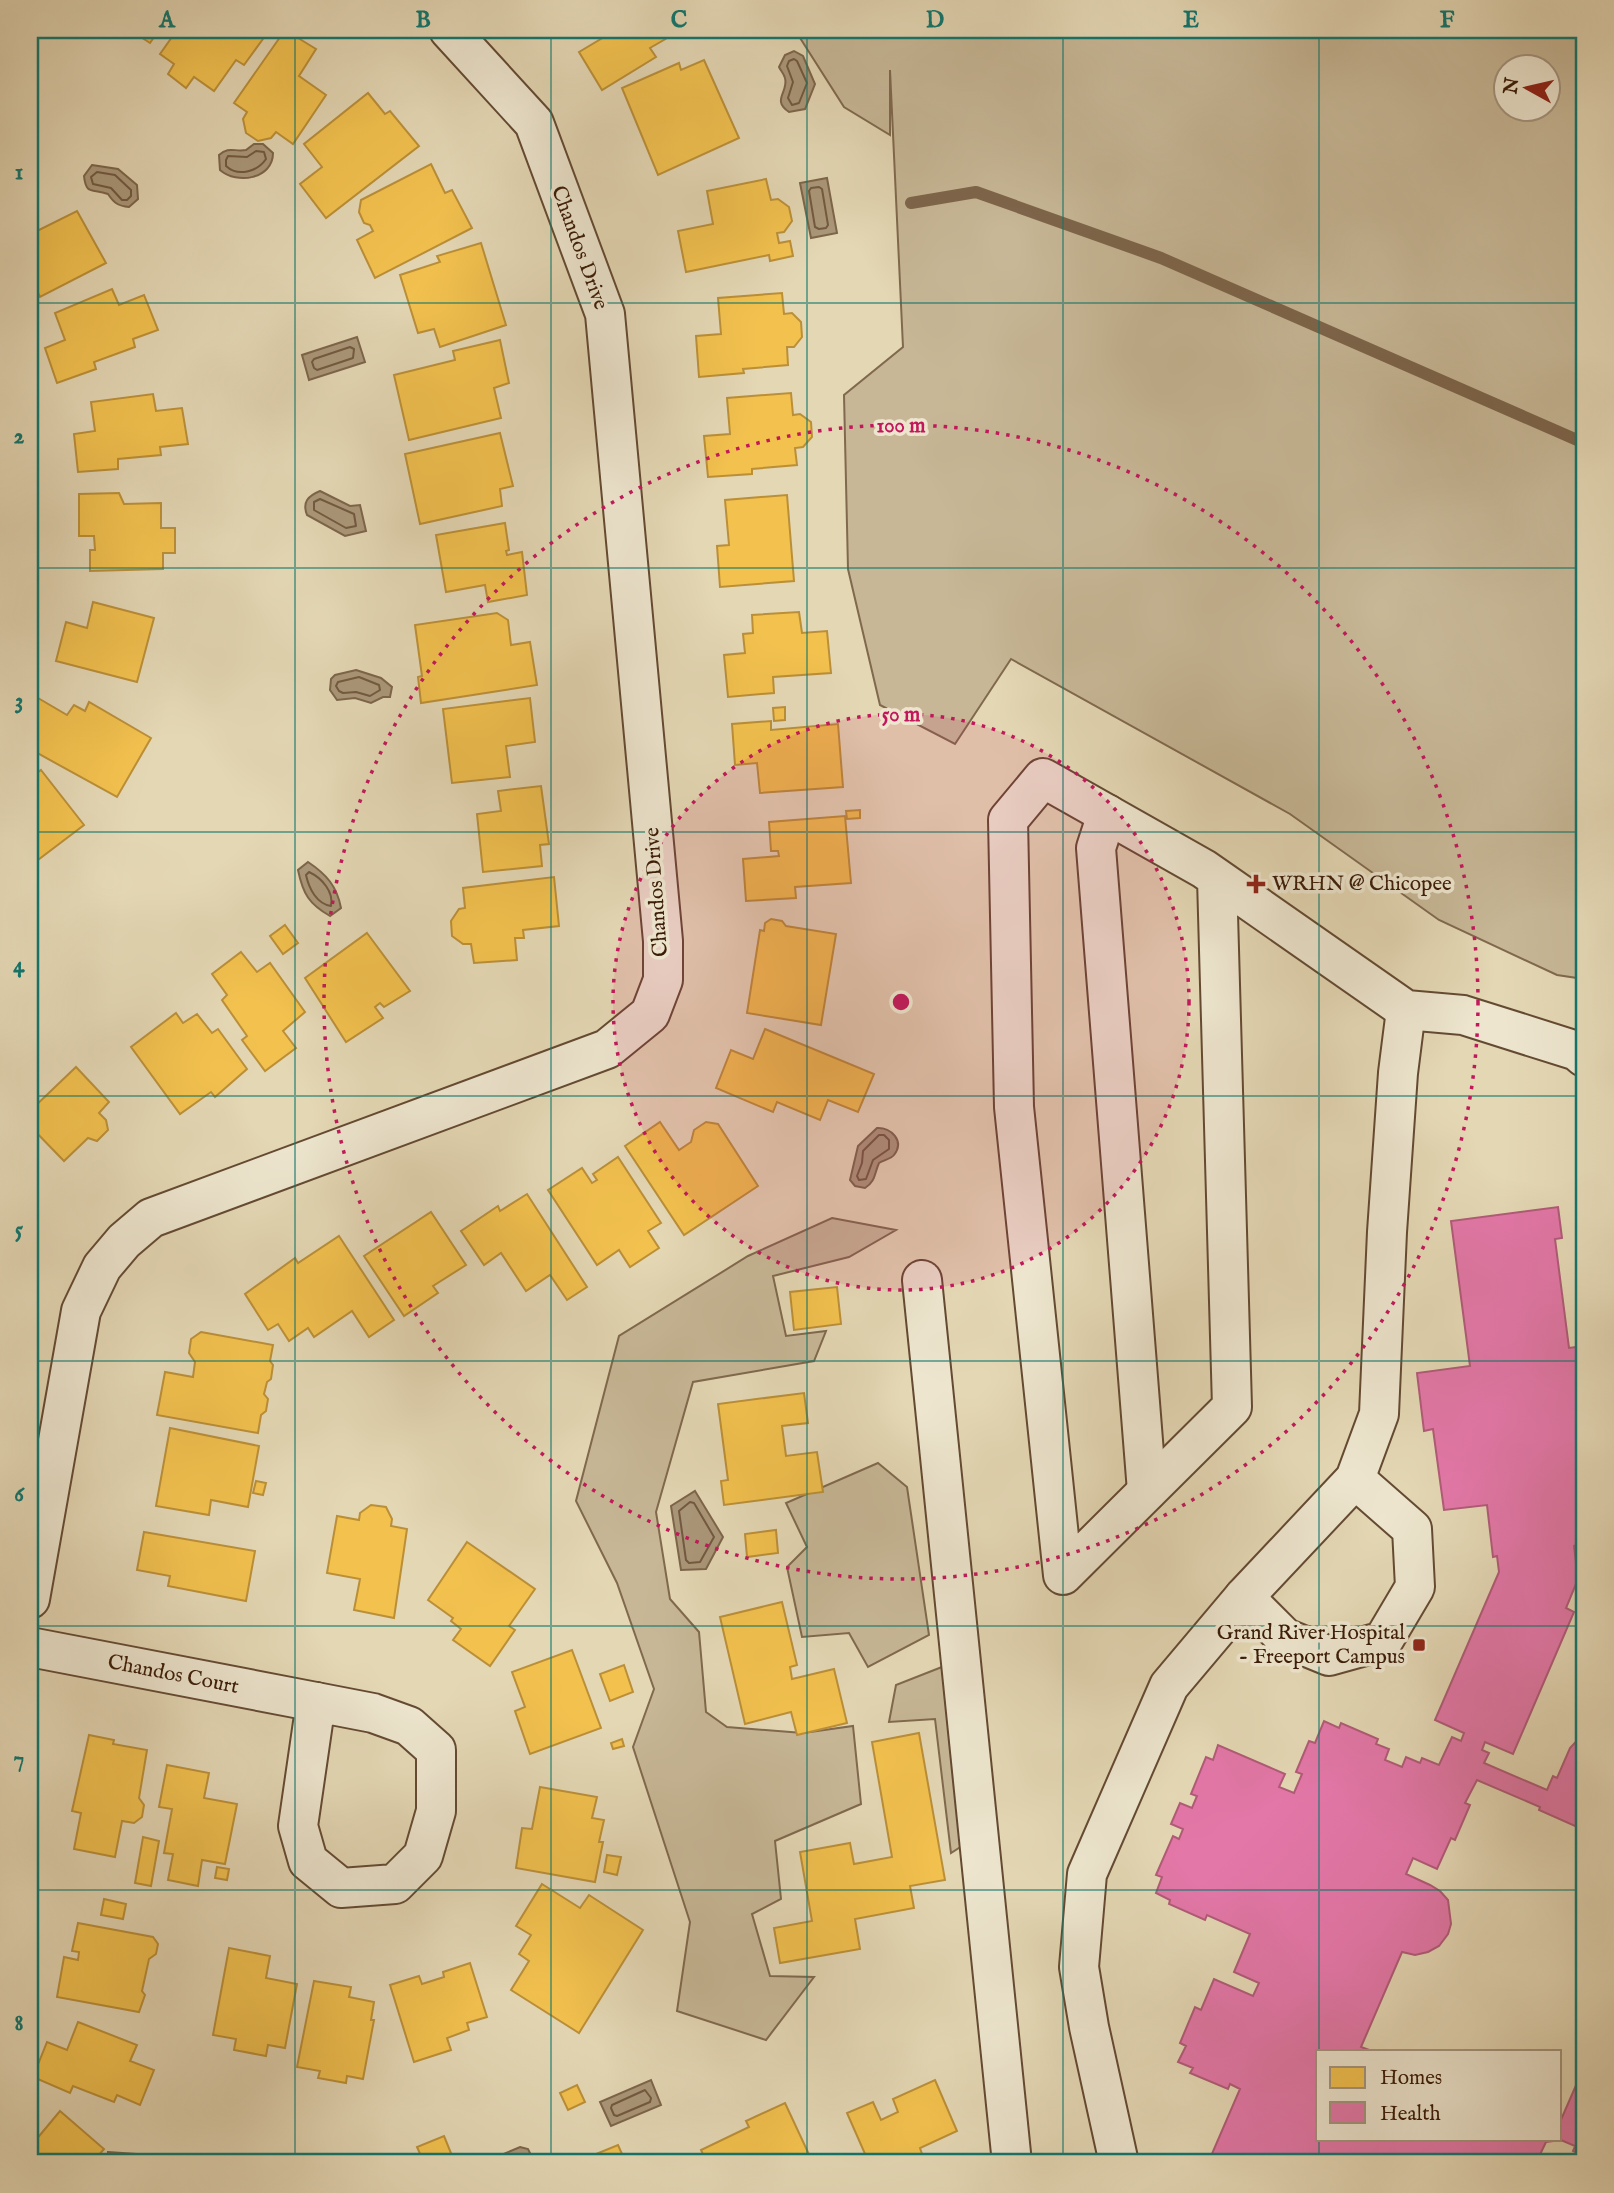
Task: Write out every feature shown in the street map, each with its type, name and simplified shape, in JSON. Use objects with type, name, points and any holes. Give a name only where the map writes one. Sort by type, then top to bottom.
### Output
[{"type":"street","name":"Chandos Drive","points":[[30,1599],[81,1311],[103,1267],[124,1241],[151,1218],[607,1049],[650,1014],[663,980],[662,927],[604,314],[534,123],[449,30]]},
{"type":"street","points":[[1217,879],[1232,1407],[1062,1575],[1014,1107],[1008,820],[1043,778],[1204,869],[1406,1010],[1463,1015],[1577,1051],[1584,1057]]},
{"type":"street","points":[[1107,814],[1096,848],[1147,1492]]},
{"type":"street","points":[[1119,2163],[1089,2027],[1079,1967],[1087,1874],[1169,1686],[1244,1597],[1355,1479],[1380,1414],[1387,1232],[1398,1073],[1406,1010]]},
{"type":"street","points":[[922,1280],[1012,2163]]},
{"type":"street","points":[[1244,1597],[1285,1638],[1329,1656],[1383,1641],[1415,1587],[1412,1529],[1355,1479]]},
{"type":"street","name":"Chandos Court","points":[[30,1647],[316,1702],[373,1713],[409,1726],[436,1750],[436,1811],[424,1856],[396,1884],[341,1888],[308,1861],[298,1826],[316,1702]]},
{"type":"shaded area","points":[[795,30],[1584,30],[1584,979],[1557,975],[1439,920],[1290,814],[1011,659],[955,744],[880,705],[848,569],[844,395],[903,347],[890,70],[890,135],[844,107]]},
{"type":"shaded area","points":[[832,1218],[896,1230],[849,1257],[773,1276],[786,1336],[826,1331],[814,1361],[693,1382],[656,1512],[670,1599],[699,1632],[706,1712],[727,1727],[803,1733],[853,1726],[861,1804],[775,1841],[781,1899],[752,1914],[770,1976],[814,1977],[766,2040],[677,2011],[690,1922],[633,1747],[654,1689],[617,1583],[576,1501],[619,1336],[748,1256]]},
{"type":"shaded area","points":[[878,1463],[907,1487],[929,1635],[868,1667],[849,1633],[802,1637],[787,1567],[807,1547],[786,1503]]},
{"type":"shaded area","points":[[947,1665],[965,1844],[951,1853],[935,1719],[889,1722],[896,1685]]},
{"type":"water","points":[[794,51],[803,56],[815,84],[805,109],[789,112],[781,104],[786,83],[779,67],[785,55]]},
{"type":"water","points":[[254,144],[263,144],[273,153],[267,169],[261,174],[244,178],[227,175],[220,170],[219,155],[229,150],[246,150]]},
{"type":"water","points":[[92,165],[118,169],[137,185],[138,199],[125,207],[117,204],[108,194],[89,189],[84,176]]},
{"type":"water","points":[[827,178],[837,233],[811,238],[800,183]]},
{"type":"water","points":[[357,337],[365,362],[309,380],[302,355]]},
{"type":"water","points":[[320,491],[350,506],[360,505],[366,531],[345,536],[307,515],[307,500]]},
{"type":"water","points":[[356,670],[381,678],[392,687],[390,697],[383,697],[371,703],[355,698],[337,700],[330,690],[331,679],[335,675]]},
{"type":"water","points":[[308,862],[325,876],[337,893],[341,908],[330,916],[308,898],[302,886],[298,870]]},
{"type":"water","points":[[877,1128],[887,1130],[895,1136],[897,1150],[893,1156],[879,1163],[869,1185],[865,1188],[855,1186],[850,1180],[858,1146]]},
{"type":"water","points":[[695,1491],[723,1537],[706,1569],[681,1570],[671,1506]]},
{"type":"water","points":[[651,2080],[661,2105],[611,2126],[600,2102]]},
{"type":"water","points":[[520,2147],[528,2149],[535,2163],[482,2163]]},
{"type":"water","points":[[108,2152],[136,2154],[136,2163],[108,2163]]},
{"type":"building: Homes","points":[[130,30],[159,30],[150,43]]},
{"type":"building: Homes","points":[[177,30],[268,32],[244,65],[236,60],[214,91],[194,77],[186,88],[168,74],[174,64],[160,54]]},
{"type":"building: Homes","points":[[285,30],[316,49],[299,76],[326,95],[293,144],[276,132],[271,138],[258,141],[246,133],[243,119],[247,112],[234,103]]},
{"type":"building: Homes","points":[[616,30],[681,30],[650,48],[656,57],[602,90],[579,52]]},
{"type":"building: Homes","points":[[704,60],[739,138],[658,175],[622,88],[679,63],[681,70]]},
{"type":"building: Homes","points":[[368,93],[385,114],[390,111],[419,146],[326,218],[300,184],[322,167],[304,144]]},
{"type":"building: Homes","points":[[30,141],[37,148],[30,156]]},
{"type":"building: Homes","points":[[431,164],[445,193],[452,190],[472,228],[375,278],[357,240],[373,231],[370,225],[364,223],[359,212],[361,200]]},
{"type":"building: Homes","points":[[766,179],[771,200],[778,199],[789,207],[792,221],[784,232],[777,233],[779,243],[790,241],[793,256],[770,261],[769,255],[686,272],[678,231],[713,224],[707,191]]},
{"type":"building: Homes","points":[[77,211],[106,263],[40,297],[30,276],[30,230],[33,233]]},
{"type":"building: Homes","points":[[481,243],[506,325],[440,347],[434,329],[418,333],[400,275],[440,262],[437,256]]},
{"type":"building: Homes","points":[[112,289],[119,305],[144,295],[158,330],[133,339],[135,347],[94,362],[96,369],[57,383],[45,348],[65,340],[55,313]]},
{"type":"building: Homes","points":[[782,293],[784,314],[792,313],[801,322],[802,337],[794,347],[787,347],[788,365],[699,377],[696,336],[721,334],[718,298]]},
{"type":"building: Homes","points":[[500,340],[509,383],[494,388],[501,418],[409,440],[394,375],[455,360],[453,351]]},
{"type":"building: Homes","points":[[791,393],[793,415],[800,414],[811,422],[812,437],[803,447],[795,448],[797,465],[752,469],[752,474],[708,477],[704,436],[730,434],[727,398]]},
{"type":"building: Homes","points":[[153,394],[156,411],[182,408],[188,444],[160,447],[161,455],[118,459],[118,469],[78,472],[74,434],[95,431],[91,402]]},
{"type":"building: Homes","points":[[500,433],[513,486],[500,489],[502,506],[420,524],[405,454]]},
{"type":"building: Homes","points":[[119,493],[124,504],[161,503],[161,528],[175,528],[175,553],[163,553],[163,569],[90,571],[90,550],[95,550],[94,536],[79,536],[79,494]]},
{"type":"building: Homes","points":[[787,495],[794,581],[720,587],[717,546],[729,545],[725,500]]},
{"type":"building: Homes","points":[[505,523],[509,550],[506,551],[507,555],[522,552],[527,595],[488,602],[485,585],[446,592],[436,535]]},
{"type":"building: Homes","points":[[93,602],[154,618],[137,682],[56,661],[66,622],[87,628]]},
{"type":"building: Homes","points":[[799,612],[802,633],[827,631],[831,673],[773,677],[774,693],[728,697],[724,655],[745,653],[743,634],[753,633],[752,615]]},
{"type":"building: Homes","points":[[497,613],[508,620],[511,645],[530,642],[537,685],[421,703],[418,677],[422,676],[415,625]]},
{"type":"building: Homes","points":[[38,698],[67,715],[74,705],[85,711],[89,702],[151,738],[117,797],[30,749],[30,712]]},
{"type":"building: Homes","points":[[530,698],[535,742],[506,746],[510,777],[452,783],[443,709]]},
{"type":"building: Homes","points":[[785,707],[785,720],[774,721],[773,708]]},
{"type":"building: Homes","points":[[771,721],[771,730],[838,724],[843,787],[760,793],[757,763],[735,765],[732,724]]},
{"type":"building: Homes","points":[[41,770],[84,825],[30,866],[30,778]]},
{"type":"building: Homes","points":[[541,786],[549,844],[540,845],[542,866],[483,872],[477,814],[501,811],[498,791]]},
{"type":"building: Homes","points":[[860,810],[860,818],[847,819],[846,811]]},
{"type":"building: Homes","points":[[845,816],[851,883],[795,887],[796,898],[746,901],[743,859],[779,856],[778,851],[771,851],[769,822]]},
{"type":"building: Homes","points":[[554,877],[559,926],[523,930],[524,938],[515,938],[517,960],[474,963],[471,944],[463,944],[452,936],[451,921],[459,909],[465,908],[463,888]]},
{"type":"building: Homes","points":[[771,919],[782,921],[786,926],[836,934],[821,1025],[747,1013],[760,930],[764,931],[765,923]]},
{"type":"building: Homes","points":[[285,925],[298,943],[283,954],[270,936]]},
{"type":"building: Homes","points":[[367,933],[410,991],[384,1007],[380,1003],[375,1007],[383,1018],[346,1042],[305,978]]},
{"type":"building: Homes","points":[[241,952],[257,972],[270,963],[305,1012],[283,1031],[296,1048],[265,1071],[242,1040],[247,1036],[222,1000],[227,995],[212,974]]},
{"type":"building: Homes","points":[[176,1013],[183,1023],[197,1014],[212,1033],[218,1029],[247,1069],[215,1097],[211,1092],[180,1114],[131,1047]]},
{"type":"building: Homes","points":[[765,1029],[874,1074],[858,1112],[828,1100],[820,1120],[777,1102],[773,1112],[716,1088],[731,1050],[753,1059]]},
{"type":"building: Homes","points":[[76,1067],[109,1102],[99,1113],[106,1120],[108,1130],[97,1141],[88,1138],[64,1161],[30,1126],[30,1111]]},
{"type":"building: Homes","points":[[660,1122],[679,1150],[691,1142],[694,1130],[706,1122],[718,1124],[758,1186],[684,1235],[625,1146]]},
{"type":"building: Homes","points":[[618,1157],[661,1223],[648,1231],[659,1248],[630,1267],[619,1250],[597,1265],[548,1190],[582,1168],[592,1183],[597,1180],[593,1174]]},
{"type":"building: Homes","points":[[527,1194],[587,1287],[567,1300],[550,1275],[526,1291],[501,1253],[484,1265],[461,1231],[498,1206],[500,1211]]},
{"type":"building: Homes","points":[[431,1212],[466,1265],[433,1286],[438,1293],[404,1316],[364,1256]]},
{"type":"building: Homes","points":[[339,1236],[394,1320],[369,1337],[352,1311],[314,1337],[308,1328],[289,1341],[278,1324],[268,1330],[245,1294],[295,1258],[298,1263]]},
{"type":"building: Homes","points":[[837,1287],[841,1324],[794,1330],[790,1292]]},
{"type":"building: Homes","points":[[201,1332],[273,1345],[271,1379],[267,1382],[264,1394],[268,1399],[266,1411],[261,1415],[258,1433],[157,1415],[165,1372],[193,1377],[195,1362],[189,1353],[191,1339]]},
{"type":"building: Homes","points":[[804,1393],[808,1423],[782,1426],[786,1456],[817,1452],[823,1492],[724,1505],[721,1481],[728,1480],[718,1404]]},
{"type":"building: Homes","points":[[170,1428],[259,1446],[248,1507],[211,1500],[209,1515],[156,1506]]},
{"type":"building: Homes","points":[[256,1481],[266,1483],[263,1495],[253,1493]]},
{"type":"building: Homes","points":[[371,1505],[386,1507],[392,1519],[391,1526],[407,1529],[394,1618],[354,1610],[360,1579],[327,1573],[337,1516],[359,1520],[360,1513]]},
{"type":"building: Homes","points":[[776,1530],[778,1553],[747,1557],[745,1534]]},
{"type":"building: Homes","points":[[144,1532],[255,1551],[246,1601],[168,1586],[170,1576],[137,1570]]},
{"type":"building: Homes","points":[[467,1542],[535,1589],[509,1626],[515,1630],[490,1666],[453,1640],[461,1629],[451,1621],[453,1618],[428,1600]]},
{"type":"building: Homes","points":[[782,1602],[797,1665],[790,1667],[792,1679],[834,1669],[847,1723],[797,1735],[791,1712],[745,1724],[720,1617]]},
{"type":"building: Homes","points":[[572,1650],[601,1728],[530,1754],[515,1711],[525,1707],[512,1672]]},
{"type":"building: Homes","points":[[624,1665],[633,1692],[610,1701],[600,1674]]},
{"type":"building: Homes","points":[[919,1733],[945,1880],[910,1886],[914,1908],[855,1919],[860,1949],[780,1963],[774,1928],[812,1921],[800,1852],[850,1843],[854,1864],[892,1857],[872,1742]]},
{"type":"building: Homes","points":[[89,1735],[114,1740],[113,1744],[147,1750],[139,1798],[144,1805],[142,1817],[134,1823],[122,1821],[115,1857],[74,1849],[81,1813],[72,1811]]},
{"type":"building: Homes","points":[[622,1739],[624,1746],[613,1749],[611,1743]]},
{"type":"building: Homes","points":[[167,1765],[209,1773],[204,1798],[237,1804],[225,1864],[202,1860],[198,1886],[168,1880],[173,1854],[164,1853],[172,1809],[159,1807]]},
{"type":"building: Homes","points":[[540,1787],[597,1797],[592,1818],[604,1820],[599,1842],[603,1842],[595,1882],[516,1868],[522,1828],[532,1829]]},
{"type":"building: Homes","points":[[143,1837],[159,1841],[151,1886],[135,1883]]},
{"type":"building: Homes","points":[[607,1855],[621,1857],[617,1875],[604,1872]]},
{"type":"building: Homes","points":[[217,1867],[229,1869],[227,1880],[215,1878]]},
{"type":"building: Homes","points":[[542,1884],[580,1908],[589,1895],[643,1930],[579,2033],[511,1990],[529,1961],[519,1954],[531,1935],[516,1926]]},
{"type":"building: Homes","points":[[104,1899],[126,1904],[123,1919],[101,1915]]},
{"type":"building: Homes","points":[[78,1923],[153,1937],[158,1944],[156,1954],[149,1959],[142,1991],[145,1995],[139,2012],[57,1997],[64,1957],[78,1960],[79,1952],[72,1951]]},
{"type":"building: Homes","points":[[229,1948],[270,1956],[266,1978],[297,1984],[285,2048],[268,2045],[266,2056],[234,2050],[236,2039],[213,2035]]},
{"type":"building: Homes","points":[[470,1963],[487,2017],[467,2023],[469,2030],[447,2038],[451,2050],[414,2062],[390,1985],[419,1976],[422,1984],[444,1977],[443,1972]]},
{"type":"building: Homes","points":[[314,1981],[351,1987],[349,1997],[374,2002],[371,2020],[374,2020],[363,2079],[347,2076],[346,2083],[318,2078],[320,2071],[297,2067]]},
{"type":"building: Homes","points":[[78,2022],[137,2045],[130,2061],[154,2070],[140,2105],[117,2095],[114,2102],[73,2086],[70,2093],[33,2077],[47,2042],[67,2050]]},
{"type":"building: Homes","points":[[935,2080],[957,2131],[920,2148],[922,2154],[907,2161],[908,2163],[869,2163],[847,2113],[873,2102],[881,2120],[898,2112],[893,2099]]},
{"type":"building: Homes","points":[[577,2085],[585,2102],[568,2110],[560,2093]]},
{"type":"building: Homes","points":[[785,2103],[813,2163],[707,2163],[701,2150],[749,2127],[746,2121]]},
{"type":"building: Homes","points":[[60,2111],[104,2149],[92,2163],[30,2163],[30,2137],[35,2141]]},
{"type":"building: Homes","points":[[444,2136],[455,2163],[424,2163],[417,2147]]},
{"type":"building: Homes","points":[[618,2145],[626,2163],[574,2163]]},
{"type":"building: Health","points":[[1558,1207],[1562,1238],[1555,1239],[1569,1348],[1584,1346],[1584,1407],[1577,1408],[1584,1465],[1584,1542],[1574,1546],[1578,1579],[1566,1608],[1574,1612],[1513,1754],[1485,1742],[1482,1750],[1489,1753],[1484,1763],[1547,1790],[1553,1776],[1557,1778],[1570,1748],[1584,1733],[1584,1830],[1539,1810],[1540,1807],[1477,1780],[1465,1803],[1470,1805],[1455,1840],[1451,1838],[1437,1869],[1413,1858],[1406,1874],[1440,1891],[1448,1900],[1451,1924],[1448,1934],[1439,1946],[1428,1952],[1415,1955],[1402,1952],[1361,2047],[1369,2050],[1316,2050],[1316,2140],[1561,2140],[1546,2142],[1536,2163],[1208,2163],[1240,2089],[1230,2084],[1228,2089],[1190,2073],[1193,2068],[1178,2062],[1186,2046],[1180,2043],[1195,2007],[1201,2010],[1214,1979],[1253,1996],[1259,1983],[1234,1972],[1250,1934],[1207,1915],[1205,1920],[1169,1904],[1170,1900],[1156,1893],[1162,1877],[1156,1875],[1173,1836],[1179,1839],[1183,1829],[1171,1824],[1180,1803],[1192,1808],[1197,1796],[1191,1794],[1206,1757],[1213,1760],[1218,1745],[1285,1774],[1279,1787],[1294,1793],[1302,1774],[1296,1772],[1309,1741],[1315,1743],[1324,1721],[1339,1728],[1341,1723],[1378,1739],[1376,1744],[1389,1749],[1385,1760],[1402,1767],[1406,1757],[1420,1763],[1422,1758],[1439,1765],[1452,1737],[1461,1741],[1464,1733],[1435,1720],[1499,1572],[1497,1556],[1493,1557],[1487,1505],[1444,1510],[1433,1429],[1424,1431],[1417,1373],[1470,1366],[1451,1221]]},
{"type":"building: Health","points":[[1584,2067],[1584,2156],[1573,2151],[1575,2146],[1561,2140],[1562,2117]]},
{"type":"waterway","points":[[911,203],[976,192],[1161,258],[1584,443]]},
{"type":"place","name":"WRHN @ Chicopee","points":[[1256,884]]},
{"type":"place","name":"Grand River Hospital - Freeport Campus","points":[[1419,1645]]}]
